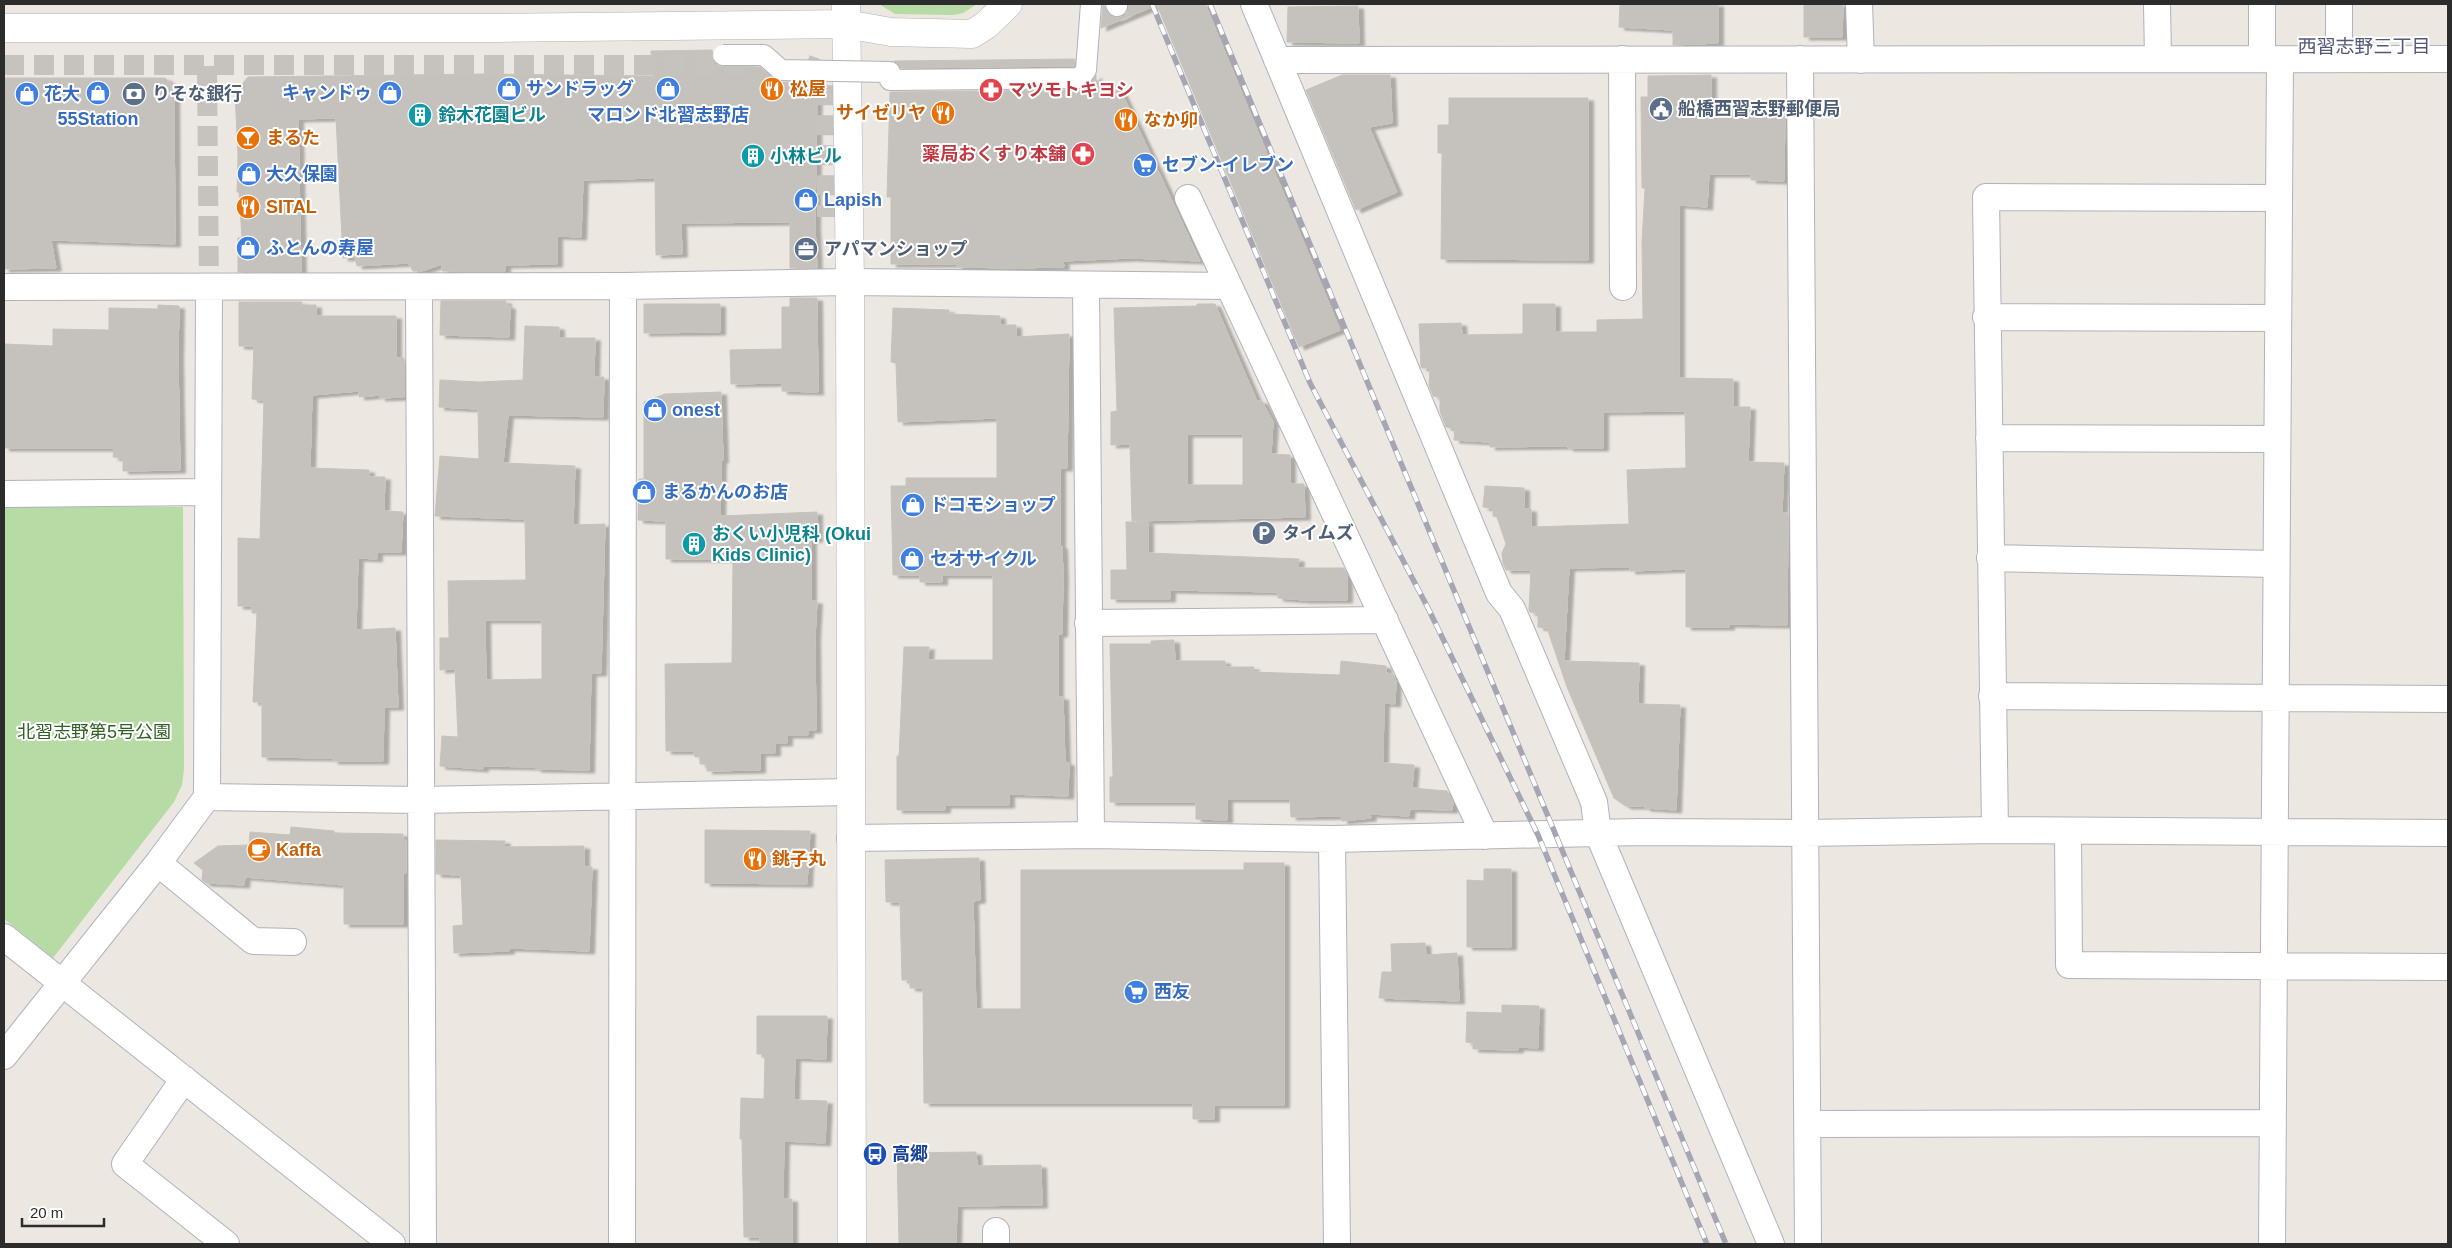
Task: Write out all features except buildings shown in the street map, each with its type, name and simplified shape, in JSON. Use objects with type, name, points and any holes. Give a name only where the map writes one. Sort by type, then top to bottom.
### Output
[{"type":"street","points":[[4,28],[496,28],[846,14],[891,32],[972,34],[1008,4]]},
{"type":"street","points":[[723,55],[764,55],[781,70],[890,72],[890,80],[1080,78],[1086,70],[1091,4]]},
{"type":"street","points":[[1254,4],[1499,593],[1512,609],[1594,802],[1598,832],[1770,1244]]},
{"type":"street","points":[[1859,4],[1861,60]]},
{"type":"street","points":[[2158,4],[2158,59]]},
{"type":"street","points":[[2262,4],[2271,59],[2279,198],[2272,1244]]},
{"type":"street","points":[[2339,4],[2340,58]]},
{"type":"street","points":[[846,14],[850,282],[852,1244]]},
{"type":"street","points":[[1622,59],[1623,287]]},
{"type":"street","points":[[1277,60],[2448,59]]},
{"type":"street","points":[[1800,60],[1808,1244]]},
{"type":"street","points":[[1188,198],[1485,836]]},
{"type":"street","points":[[1995,830],[1986,317],[1986,198],[2279,198]]},
{"type":"street","points":[[4,287],[623,286],[850,282],[1228,286]]},
{"type":"street","points":[[1086,285],[1090,835]]},
{"type":"street","points":[[622,1244],[623,286]]},
{"type":"street","points":[[419,287],[423,1244]]},
{"type":"street","points":[[4,1056],[158,863],[207,797],[209,288]]},
{"type":"street","points":[[1986,317],[2278,318]]},
{"type":"street","points":[[1989,438],[2277,439]]},
{"type":"street","points":[[4,494],[208,492]]},
{"type":"street","points":[[1990,558],[2276,564]]},
{"type":"street","points":[[1088,623],[1385,620]]},
{"type":"street","points":[[1992,696],[2448,699]]},
{"type":"street","points":[[207,797],[421,800],[850,792]]},
{"type":"street","points":[[850,838],[1090,835],[1332,839],[1598,832],[1804,833],[1995,830],[2448,833]]},
{"type":"street","points":[[2068,831],[2068,965],[2448,967]]},
{"type":"street","points":[[1332,839],[1337,1244]]},
{"type":"street","points":[[158,863],[254,941],[293,942]]},
{"type":"street","points":[[4,937],[184,1079],[380,1240]]},
{"type":"street","points":[[184,1079],[125,1164],[226,1244]]},
{"type":"street","points":[[1808,1124],[2272,1122]]},
{"type":"green space","points":[[879,4],[977,4],[963,13],[954,15],[895,14]]},
{"type":"green space","name":"北習志野第5号公園","points":[[4,507],[183,507],[184,769],[182,785],[174,802],[53,958],[4,919]]},
{"type":"tunnel","points":[[4,65],[748,65]]},
{"type":"tunnel","points":[[807,65],[820,71],[826,84],[827,217]]},
{"type":"tunnel","points":[[207,66],[209,288]]},
{"type":"railway","points":[[1152,4],[1310,383],[1428,608],[1538,835],[1707,1244]]},
{"type":"railway","points":[[1210,4],[1726,1244]]},
{"type":"place","name":"サンドラッグ","points":[[509,89]]},
{"type":"place","name":"マロンド北習志野店","points":[[668,89]]},
{"type":"place","name":"松屋","points":[[772,89]]},
{"type":"place","name":"マツモトキヨシ","points":[[991,90]]},
{"type":"place","name":"55Station","points":[[98,93]]},
{"type":"place","name":"キャンドゥ","points":[[390,93]]},
{"type":"place","name":"花大","points":[[27,94]]},
{"type":"place","name":"りそな銀行","points":[[134,94]]},
{"type":"place","name":"船橋西習志野郵便局","points":[[1661,109]]},
{"type":"place","name":"サイゼリヤ","points":[[943,113]]},
{"type":"place","name":"鈴木花園ビル","points":[[420,115]]},
{"type":"place","name":"なか卯","points":[[1126,120]]},
{"type":"place","name":"まるた","points":[[248,138]]},
{"type":"place","name":"薬局おくすり本舗","points":[[1083,154]]},
{"type":"place","name":"小林ビル","points":[[753,156]]},
{"type":"place","name":"セブン-イレブン","points":[[1145,165]]},
{"type":"place","name":"大久保園","points":[[249,174]]},
{"type":"place","name":"Lapish","points":[[806,200]]},
{"type":"place","name":"SITAL","points":[[248,207]]},
{"type":"place","name":"ふとんの寿屋","points":[[248,248]]},
{"type":"place","name":"アパマンショップ","points":[[806,249]]},
{"type":"place","name":"onest","points":[[655,410]]},
{"type":"place","name":"まるかんのお店","points":[[644,492]]},
{"type":"place","name":"ドコモショップ","points":[[913,505]]},
{"type":"place","name":"タイムズ","points":[[1264,533]]},
{"type":"place","name":"おくい小児科 (Okui Kids Clinic)","points":[[694,544]]},
{"type":"place","name":"セオサイクル","points":[[912,559]]},
{"type":"place","name":"Kaffa","points":[[259,850]]},
{"type":"place","name":"銚子丸","points":[[755,859]]},
{"type":"place","name":"西友","points":[[1136,992]]},
{"type":"place","name":"高郷","points":[[875,1154]]},
{"type":"district","name":"西習志野三丁目","points":[[2364,46]]}]
